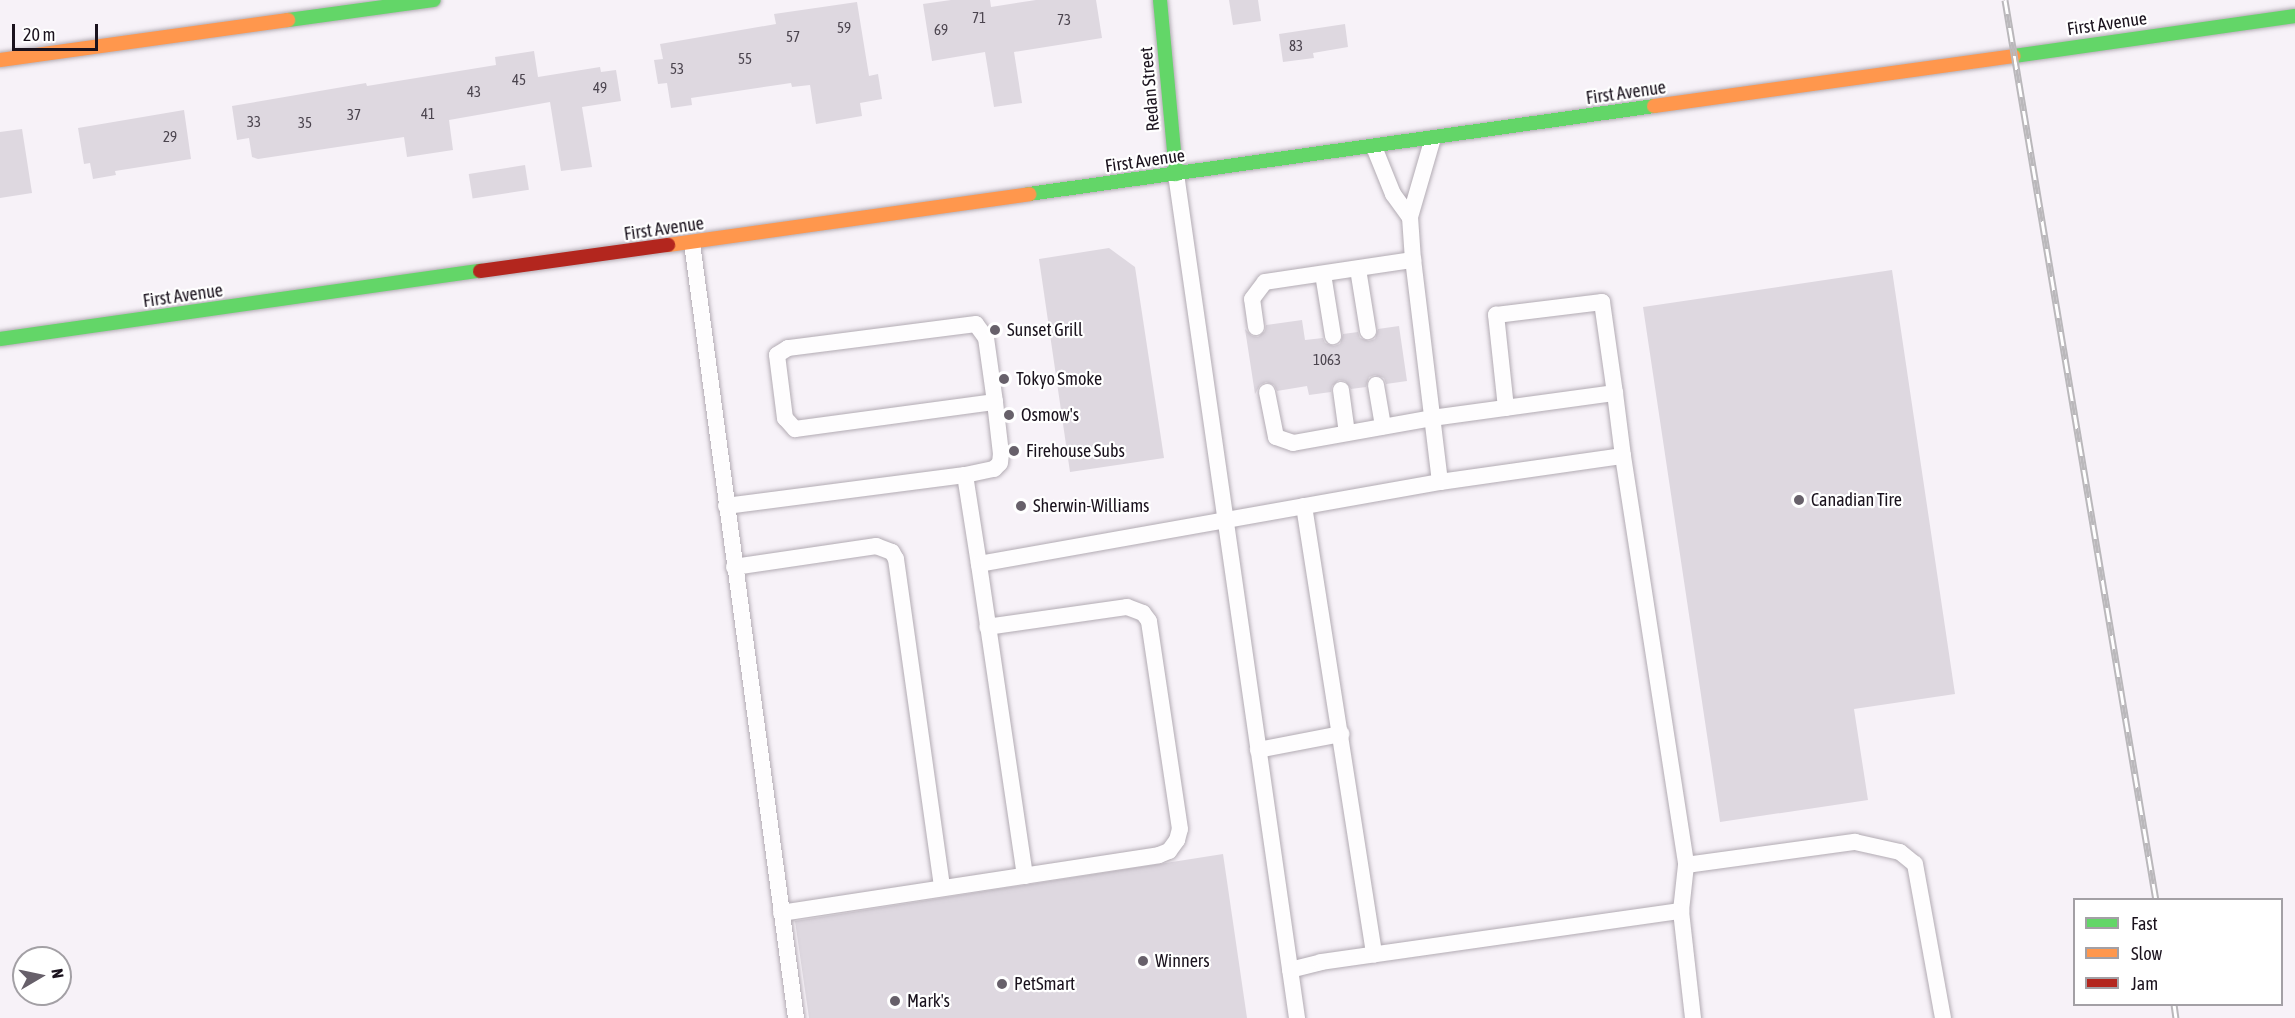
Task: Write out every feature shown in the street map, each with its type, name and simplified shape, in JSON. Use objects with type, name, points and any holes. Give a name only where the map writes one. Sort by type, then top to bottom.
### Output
[{"type":"main road","points":[[0,60],[434,0]]},
{"type":"main road","name":"Redan Street","points":[[1160,0],[1176,174]]},
{"type":"main road","name":"First Avenue","points":[[0,339],[2295,16]]},
{"type":"lane","points":[[1433,138],[1410,217],[1413,260],[1440,482]]},
{"type":"lane","points":[[1374,147],[1393,194],[1410,217]]},
{"type":"lane","points":[[1176,174],[1297,1018]]},
{"type":"lane","points":[[692,243],[796,1018]]},
{"type":"lane","points":[[1256,327],[1252,299],[1265,282],[1413,260]]},
{"type":"lane","points":[[1358,269],[1368,330]]},
{"type":"lane","points":[[1323,274],[1333,336]]},
{"type":"lane","points":[[1506,408],[1496,315],[1602,302],[1623,456],[1686,865],[1682,911],[1693,1018]]},
{"type":"lane","points":[[726,506],[965,475],[994,469],[1000,463],[995,402],[986,338],[976,324],[788,348],[777,356],[784,418],[795,429],[995,402]]},
{"type":"lane","points":[[1376,385],[1383,426]]},
{"type":"lane","points":[[1341,390],[1347,433]]},
{"type":"lane","points":[[1268,392],[1276,437],[1293,442],[1432,418],[1615,393]]},
{"type":"lane","points":[[979,564],[1440,482],[1623,456]]},
{"type":"lane","points":[[965,475],[1025,876]]},
{"type":"lane","points":[[1304,506],[1374,955]]},
{"type":"lane","points":[[734,567],[876,546],[892,552],[896,559],[942,888]]},
{"type":"lane","points":[[781,913],[1159,855],[1169,851],[1178,840],[1180,829],[1177,806],[1149,621],[1143,613],[1127,607],[987,627]]},
{"type":"lane","points":[[1258,750],[1341,734]]},
{"type":"lane","points":[[1686,865],[1855,842],[1880,845],[1900,852],[1915,864],[1943,1018]]},
{"type":"lane","points":[[1290,970],[1374,955],[1682,911]]},
{"type":"building","points":[[951,0],[990,0],[991,7],[1036,0],[1096,0],[1102,38],[1014,52],[1022,103],[994,107],[985,52],[932,61],[923,4]]},
{"type":"building","points":[[1229,0],[1258,0],[1261,21],[1233,25]]},
{"type":"building","points":[[857,2],[869,76],[878,74],[882,99],[860,103],[862,116],[816,124],[810,85],[792,87],[791,83],[691,98],[692,105],[671,108],[667,83],[658,84],[654,60],[663,59],[660,44],[776,24],[774,14]]},
{"type":"building","points":[[1345,24],[1348,47],[1313,53],[1314,58],[1283,62],[1279,34]]},
{"type":"building","points":[[534,51],[538,77],[600,67],[601,72],[616,70],[621,101],[582,107],[592,167],[561,171],[550,102],[449,120],[453,150],[407,157],[404,137],[258,159],[252,157],[249,138],[237,140],[232,106],[366,83],[367,86],[496,65],[495,57]]},
{"type":"building","points":[[184,110],[191,159],[115,171],[116,175],[93,179],[90,163],[84,164],[78,128]]},
{"type":"building","points":[[22,129],[32,193],[0,198],[0,132]]},
{"type":"building","points":[[525,165],[529,190],[473,199],[469,174]]},
{"type":"building","points":[[1109,248],[1135,267],[1164,458],[1070,472],[1039,259]]},
{"type":"building","name":"Canadian Tire","points":[[1892,270],[1955,694],[1854,709],[1868,800],[1720,822],[1643,307]]},
{"type":"building","points":[[1302,320],[1305,340],[1323,338],[1325,343],[1334,346],[1340,344],[1343,334],[1358,332],[1360,338],[1369,341],[1375,339],[1378,329],[1399,326],[1407,381],[1386,384],[1384,378],[1375,375],[1369,377],[1366,387],[1351,389],[1345,381],[1339,380],[1332,386],[1331,392],[1309,395],[1307,386],[1277,391],[1274,385],[1266,382],[1260,385],[1255,394],[1245,329],[1252,336],[1258,337],[1265,331],[1266,325]]},
{"type":"building","points":[[1223,854],[1247,1018],[809,1018],[795,921]]},
{"type":"railway","points":[[2005,0],[2156,898]]},
{"type":"railway","points":[[2174,1006],[2176,1018]]},
{"type":"traffic: fast","points":[[288,20],[434,0]]},
{"type":"traffic: fast","points":[[1160,0],[1176,174]]},
{"type":"traffic: fast","points":[[2014,56],[2295,16]]},
{"type":"traffic: fast","points":[[1029,194],[1654,106]]},
{"type":"traffic: fast","points":[[0,339],[480,271]]},
{"type":"traffic: slow","points":[[0,60],[288,20]]},
{"type":"traffic: slow","points":[[1654,106],[2014,56]]},
{"type":"traffic: slow","points":[[668,245],[1029,194]]},
{"type":"traffic: jam","points":[[480,271],[668,245]]},
{"type":"place","name":"Sunset Grill","points":[[995,330]]},
{"type":"place","name":"Tokyo Smoke","points":[[1004,379]]},
{"type":"place","name":"Osmow's","points":[[1009,415]]},
{"type":"place","name":"Firehouse Subs","points":[[1014,451]]},
{"type":"place","name":"Canadian Tire","points":[[1799,500]]},
{"type":"place","name":"Sherwin-Williams","points":[[1021,506]]},
{"type":"place","name":"Winners","points":[[1143,961]]},
{"type":"place","name":"PetSmart","points":[[1002,984]]},
{"type":"place","name":"Mark's","points":[[895,1001]]}]
